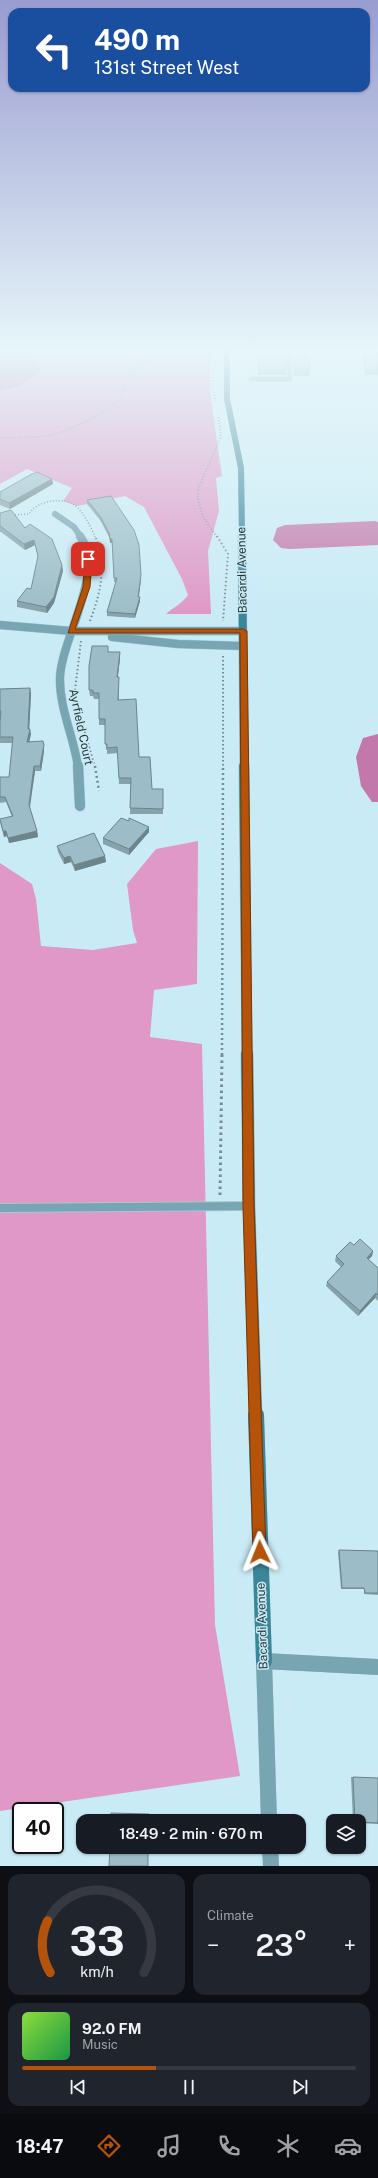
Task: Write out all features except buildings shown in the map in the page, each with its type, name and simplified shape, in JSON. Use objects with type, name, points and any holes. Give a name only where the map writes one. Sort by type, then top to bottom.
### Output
[{"type":"street","name":"Bacardi Avenue","points":[[235,440],[241,468],[249,1206],[269,1814]]},
{"type":"street","name":"Ayrfield Court","points":[[55,514],[70,521],[84,541],[88,559],[87,587],[70,631],[61,663],[60,689],[64,715],[77,758],[80,806]]},
{"type":"street","points":[[0,625],[70,631],[170,644],[243,646]]},
{"type":"street","points":[[70,631],[243,631]]},
{"type":"street","points":[[264,1661],[378,1667]]},
{"type":"street","points":[[270,1854],[271,1866]]},
{"type":"lane","points":[[0,1208],[249,1206]]},
{"type":"path","points":[[221,440],[198,489],[197,498],[204,522],[228,554],[223,631]]},
{"type":"path","points":[[7,515],[29,514]]},
{"type":"path","points":[[82,640],[76,672],[75,690],[79,712],[96,770],[99,791]]},
{"type":"path","points":[[220,1206],[224,912],[223,646]]},
{"type":"shaded area","points":[[0,440],[217,440],[222,476],[216,478],[219,511],[208,551],[211,614],[166,614],[181,603],[188,595],[182,579],[144,507],[125,496],[77,506],[63,501],[72,488],[27,469],[0,484]]},
{"type":"shaded area","points":[[378,522],[378,545],[290,549],[281,548],[273,540],[277,528],[285,525]]},
{"type":"shaded area","points":[[378,734],[378,802],[372,802],[361,786],[356,757],[363,738]]},
{"type":"shaded area","points":[[198,841],[197,984],[154,990],[150,1037],[202,1044],[215,1625],[240,1776],[62,1802],[12,1802],[12,1809],[0,1811],[0,863],[32,884],[36,899],[41,946],[93,950],[137,943],[133,930],[127,884],[156,849]]},
{"type":"route","points":[[88,559],[89,568],[87,587],[70,631],[243,631],[250,1274],[260,1552]]}]
